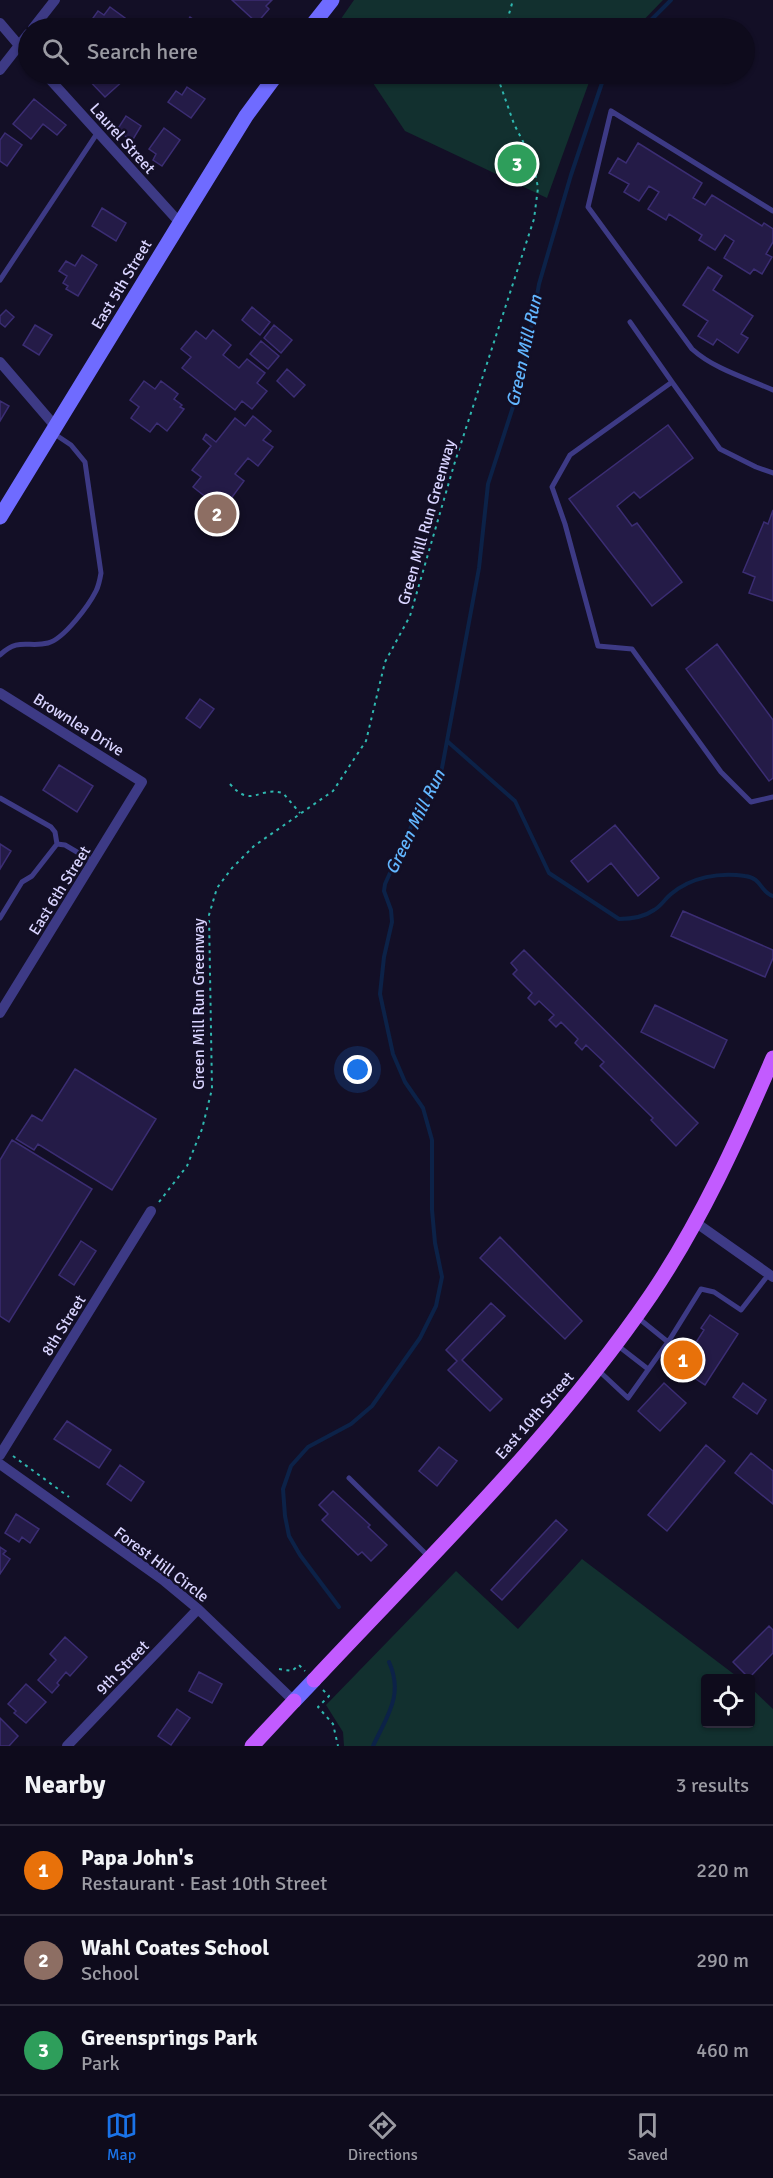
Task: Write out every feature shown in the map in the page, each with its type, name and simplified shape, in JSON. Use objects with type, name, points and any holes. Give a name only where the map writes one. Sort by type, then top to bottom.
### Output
[{"type":"main road","points":[[318,18],[332,0]]},
{"type":"main road","name":"East 5th Street","points":[[0,517],[246,116],[270,84]]},
{"type":"main road","name":"East 10th Street","points":[[252,1746],[523,1457],[616,1344],[695,1222],[732,1150],[773,1058]]},
{"type":"street","points":[[41,18],[55,0]]},
{"type":"street","points":[[0,23],[18,44]]},
{"type":"street","points":[[0,70],[18,48]]},
{"type":"street","name":"Laurel Street","points":[[54,84],[180,223]]},
{"type":"street","points":[[0,362],[53,429]]},
{"type":"street","name":"Brownlea Drive","points":[[0,693],[142,782]]},
{"type":"street","name":"East 6th Street","points":[[1,1008],[142,782]]},
{"type":"street","name":"8th Street","points":[[0,1455],[151,1211]]},
{"type":"street","points":[[695,1222],[771,1275]]},
{"type":"street","name":"Forest Hill Circle","points":[[0,1464],[163,1580],[198,1609],[294,1701]]},
{"type":"street","name":"9th Street","points":[[67,1746],[198,1609]]},
{"type":"lane","points":[[773,210],[611,111],[588,207],[692,349],[714,364],[773,390]]},
{"type":"lane","points":[[0,280],[52,198],[98,132]]},
{"type":"lane","points":[[630,322],[720,449],[773,473]]},
{"type":"lane","points":[[672,382],[570,455],[552,487],[565,524],[598,646],[632,649],[721,772],[751,802],[773,797]]},
{"type":"lane","points":[[0,655],[11,646],[21,643],[47,644],[67,631],[96,592],[99,584],[101,573],[85,462],[53,429]]},
{"type":"lane","points":[[0,798],[51,828],[55,832],[57,844],[32,876],[22,882],[0,918]]},
{"type":"lane","points":[[57,844],[65,845],[94,862]]},
{"type":"lane","points":[[597,1369],[628,1398],[668,1342],[701,1289],[714,1292],[741,1310],[771,1275]]},
{"type":"lane","points":[[636,1316],[668,1342]]},
{"type":"lane","points":[[616,1344],[648,1369]]},
{"type":"lane","points":[[349,1478],[429,1557]]},
{"type":"path","points":[[508,18],[513,0]]},
{"type":"path","name":"Green Mill Run Greenway","points":[[165,1197],[187,1166],[202,1129],[212,1089],[209,915],[217,888],[232,868],[254,846],[333,791],[366,741],[385,662],[410,616],[454,465],[534,219],[538,189],[533,161],[514,124],[500,84]]},
{"type":"path","points":[[230,784],[247,797],[269,792],[283,793],[300,813]]},
{"type":"path","points":[[329,1696],[318,1707],[333,1724],[338,1746]]},
{"type":"green space","points":[[354,0],[663,0],[646,18],[342,18]]},
{"type":"green space","points":[[374,84],[588,84],[547,198],[405,131]]},
{"type":"green space","points":[[582,1559],[734,1674],[701,1674],[701,1728],[755,1728],[755,1692],[773,1709],[773,1746],[344,1746],[343,1732],[326,1705],[456,1571],[518,1629]]},
{"type":"building","points":[[232,0],[272,0],[266,6],[269,9],[261,18],[252,18]]},
{"type":"building","points":[[110,7],[125,18],[93,18],[98,11],[104,15]]},
{"type":"building","points":[[93,84],[119,84],[105,97]]},
{"type":"building","points":[[187,87],[205,99],[191,118],[168,102],[176,91],[182,95]]},
{"type":"building","points":[[34,99],[66,125],[57,135],[43,124],[31,139],[13,124]]},
{"type":"building","points":[[126,116],[141,126],[132,141],[117,130]]},
{"type":"building","points":[[164,128],[180,140],[162,166],[153,160],[156,154],[149,149]]},
{"type":"building","points":[[5,133],[22,145],[7,166],[0,161],[0,140]]},
{"type":"building","points":[[638,143],[702,183],[693,198],[705,205],[712,195],[762,226],[764,223],[773,229],[773,242],[766,254],[772,257],[762,274],[754,269],[750,274],[724,258],[734,241],[725,235],[715,250],[699,240],[702,235],[669,214],[666,220],[648,209],[659,192],[649,186],[639,201],[624,192],[629,184],[609,173],[618,158],[626,163]]},
{"type":"building","points":[[102,208],[126,223],[116,241],[92,226]]},
{"type":"building","points":[[82,255],[97,265],[78,296],[66,289],[68,286],[63,283],[67,276],[59,271],[66,261],[75,266]]},
{"type":"building","points":[[708,267],[722,276],[713,290],[753,316],[741,334],[748,338],[738,353],[717,339],[713,345],[698,336],[708,321],[683,305]]},
{"type":"building","points":[[252,307],[270,322],[260,335],[242,320]]},
{"type":"building","points":[[6,310],[14,317],[5,327],[0,323],[0,316]]},
{"type":"building","points":[[35,325],[52,335],[39,355],[23,345]]},
{"type":"building","points":[[274,325],[292,340],[281,353],[264,338]]},
{"type":"building","points":[[213,330],[231,345],[223,355],[239,368],[247,359],[265,373],[257,383],[267,391],[252,409],[242,401],[235,410],[182,368],[191,357],[181,349],[196,331],[206,339]]},
{"type":"building","points":[[261,341],[279,356],[268,369],[250,354]]},
{"type":"building","points":[[287,369],[305,385],[294,397],[277,381]]},
{"type":"building","points":[[144,381],[155,389],[161,381],[178,394],[174,399],[184,409],[167,431],[157,423],[150,432],[131,418],[139,407],[130,400]]},
{"type":"building","points":[[0,401],[9,406],[0,421]]},
{"type":"building","points":[[253,416],[271,431],[263,440],[273,447],[258,466],[248,458],[235,474],[244,481],[230,500],[220,492],[212,502],[193,487],[201,477],[192,470],[211,446],[203,439],[206,434],[216,442],[235,418],[245,426]]},
{"type":"building","points":[[668,425],[693,458],[640,498],[634,492],[617,506],[632,526],[637,523],[682,582],[652,606],[569,499]]},
{"type":"building","points":[[773,510],[773,601],[749,593],[755,577],[743,572],[764,522],[768,524]]},
{"type":"building","points":[[717,644],[773,720],[773,778],[769,781],[686,669]]},
{"type":"building","points":[[200,699],[214,709],[200,728],[186,718]]},
{"type":"building","points":[[59,765],[93,786],[77,812],[43,790]]},
{"type":"building","points":[[615,825],[659,878],[638,896],[611,863],[588,882],[571,861]]},
{"type":"building","points":[[0,844],[11,851],[0,869]]},
{"type":"building","points":[[683,911],[773,950],[773,958],[765,977],[671,936]]},
{"type":"building","points":[[524,950],[698,1123],[676,1146],[651,1120],[653,1118],[600,1066],[604,1062],[586,1045],[582,1050],[575,1043],[578,1039],[561,1022],[556,1027],[549,1020],[554,1015],[539,1001],[535,1005],[528,998],[532,993],[513,974],[517,970],[511,963]]},
{"type":"building","points":[[655,1005],[727,1040],[714,1068],[641,1032]]},
{"type":"building","points":[[75,1069],[156,1119],[112,1190],[38,1144],[34,1150],[16,1139],[32,1115],[42,1121]]},
{"type":"building","points":[[12,1140],[92,1189],[9,1322],[0,1316],[0,1160]]},
{"type":"building","points":[[500,1237],[582,1321],[565,1339],[480,1258]]},
{"type":"building","points":[[81,1241],[96,1251],[74,1285],[59,1275]]},
{"type":"building","points":[[491,1303],[505,1316],[462,1360],[502,1399],[490,1411],[448,1370],[457,1361],[446,1350]]},
{"type":"building","points":[[710,1315],[738,1334],[705,1385],[676,1366],[685,1353],[688,1355],[704,1330],[701,1328]]},
{"type":"building","points":[[664,1383],[686,1403],[660,1431],[638,1411]]},
{"type":"building","points":[[743,1383],[766,1400],[757,1414],[733,1397]]},
{"type":"building","points":[[67,1421],[111,1450],[99,1468],[54,1439]]},
{"type":"building","points":[[706,1445],[725,1461],[667,1531],[648,1515]]},
{"type":"building","points":[[439,1447],[457,1461],[437,1486],[419,1471]]},
{"type":"building","points":[[751,1453],[773,1471],[773,1504],[735,1473]]},
{"type":"building","points":[[120,1465],[144,1482],[131,1501],[107,1484]]},
{"type":"building","points":[[333,1491],[370,1525],[368,1527],[387,1545],[371,1561],[362,1552],[358,1555],[322,1520],[328,1514],[319,1505]]},
{"type":"building","points":[[16,1514],[39,1529],[30,1543],[22,1537],[19,1542],[5,1533]]},
{"type":"building","points":[[556,1520],[567,1530],[502,1600],[491,1590]]},
{"type":"building","points":[[0,1547],[6,1551],[3,1554],[10,1559],[0,1574]]},
{"type":"building","points":[[769,1626],[773,1630],[773,1653],[753,1674],[745,1674],[733,1662]]},
{"type":"building","points":[[65,1637],[87,1657],[70,1676],[66,1672],[52,1693],[38,1680],[56,1660],[50,1654]]},
{"type":"building","points":[[199,1672],[222,1684],[212,1703],[189,1691]]},
{"type":"building","points":[[26,1684],[46,1702],[26,1723],[14,1713],[16,1711],[8,1704]]},
{"type":"building","points":[[177,1709],[190,1718],[171,1745],[158,1736]]},
{"type":"building","points":[[0,1718],[18,1736],[9,1746],[0,1746]]},
{"type":"waterway","name":"Green Mill Run","points":[[653,18],[671,0]]},
{"type":"waterway","name":"Green Mill Run","points":[[339,1607],[300,1555],[289,1536],[283,1489],[291,1466],[308,1447],[351,1424],[372,1406],[420,1338],[436,1306],[442,1277],[435,1243],[432,1210],[432,1140],[423,1108],[405,1082],[393,1054],[380,994],[384,957],[392,922],[391,910],[384,891],[385,884],[415,818],[434,789],[442,768],[479,568],[488,484],[522,379],[539,284],[571,175],[602,84]]},
{"type":"waterway","points":[[447,741],[515,801],[549,873],[619,919],[646,914],[656,909],[671,894],[687,883],[716,875],[751,877],[773,896]]},
{"type":"waterway","name":"Green Mill Run","points":[[373,1746],[388,1715],[394,1695],[395,1685],[389,1662]]},
{"type":"place","name":"Greensprings Park","points":[[517,164]]},
{"type":"place","name":"Wahl Coates School","points":[[217,514]]},
{"type":"place","name":"Papa John's","points":[[683,1360]]}]
